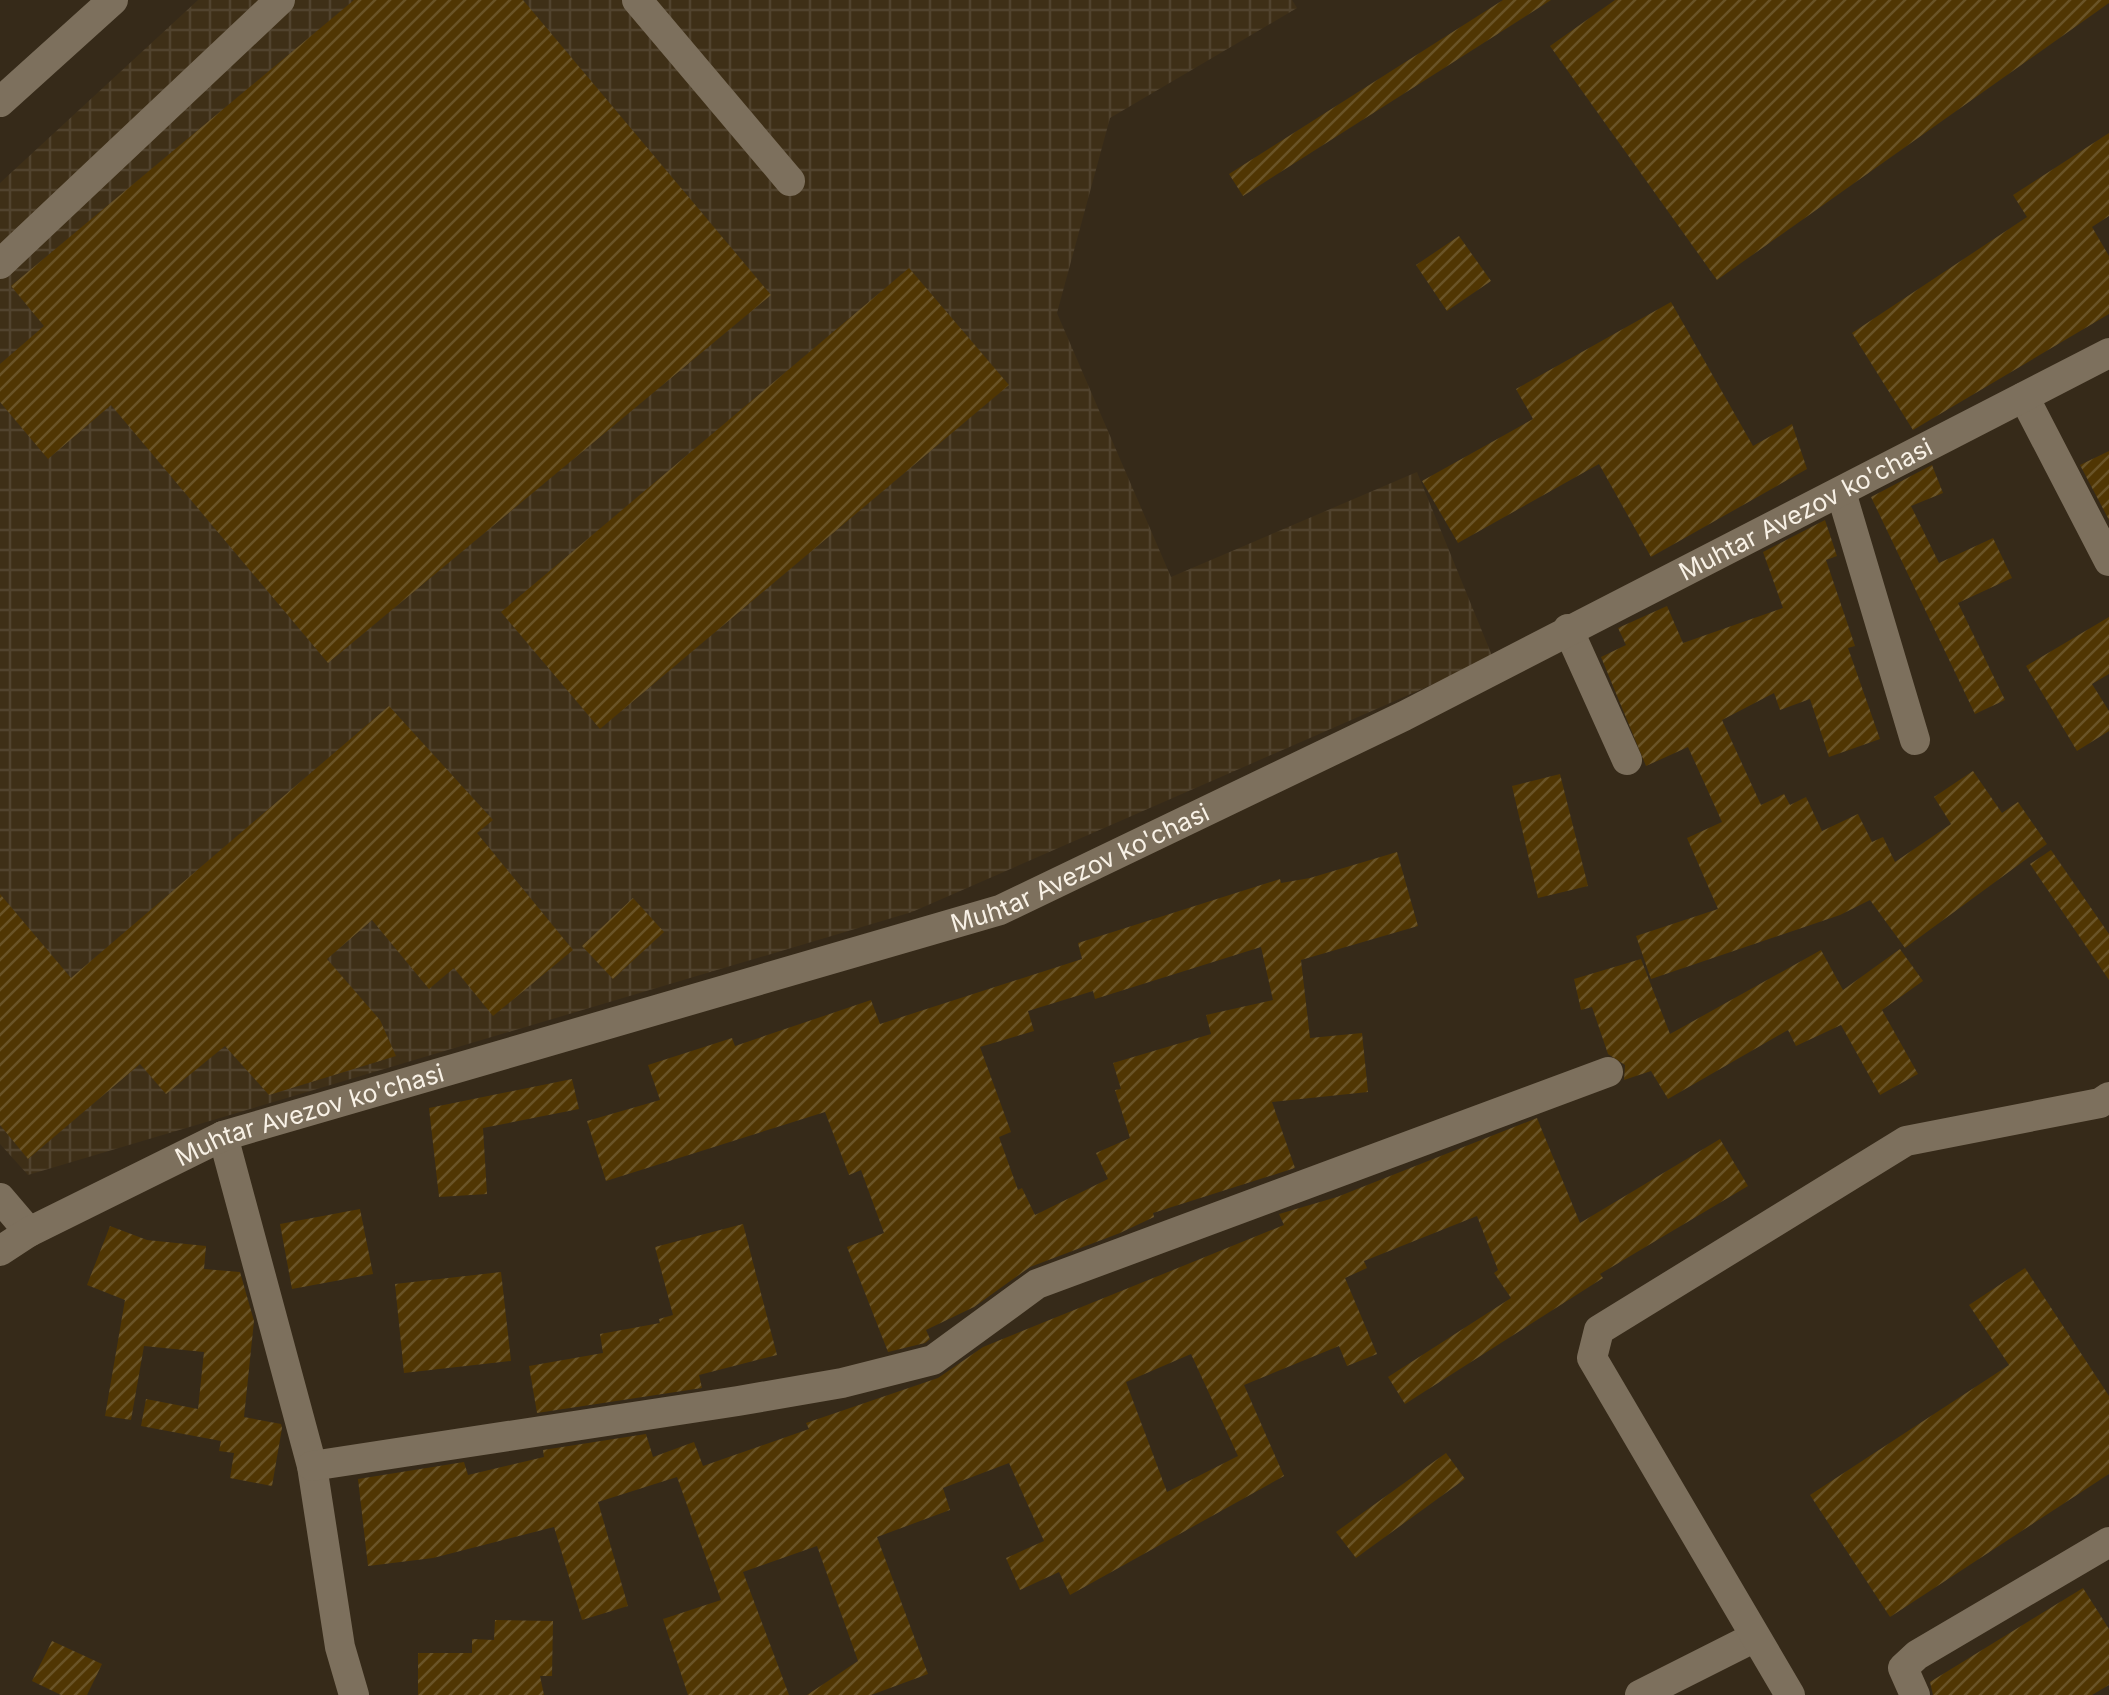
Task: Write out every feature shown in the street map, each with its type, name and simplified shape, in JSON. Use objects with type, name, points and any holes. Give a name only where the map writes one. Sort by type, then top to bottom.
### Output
[{"type":"street","points":[[0,102],[113,0]]},
{"type":"street","points":[[0,264],[280,0]]},
{"type":"street","points":[[637,0],[790,181]]},
{"type":"street","name":"Muhtar Avezov ko'chasi","points":[[0,1251],[29,1232],[223,1136],[1000,910],[1404,716],[2109,353]]},
{"type":"street","points":[[2024,397],[2109,561]]},
{"type":"street","points":[[1841,492],[1915,740]]},
{"type":"street","points":[[1568,629],[1627,760]]},
{"type":"street","points":[[312,1466],[738,1402],[842,1383],[933,1360],[1037,1284],[1608,1072]]},
{"type":"street","points":[[1790,1695],[1592,1358],[1599,1330],[1906,1141],[2020,1122],[2109,1097]]},
{"type":"street","points":[[223,1136],[312,1466],[340,1647],[354,1695]]},
{"type":"street","points":[[0,1198],[29,1232]]},
{"type":"street","points":[[1915,1695],[1902,1668],[1917,1655],[2105,1555]]},
{"type":"street","points":[[1640,1695],[1755,1637]]},
{"type":"shaded area","points":[[198,0],[1292,0],[1297,8],[1110,118],[1057,313],[1171,577],[1417,472],[1493,658],[912,912],[28,1175],[0,1144],[0,183]]},
{"type":"building","points":[[354,0],[523,0],[771,295],[328,663],[111,405],[48,459],[0,402],[0,364],[44,326],[11,286]]},
{"type":"building","points":[[1503,0],[1551,0],[1243,196],[1229,174]]},
{"type":"building","points":[[1615,0],[2109,3],[1717,280],[1550,46]]},
{"type":"building","points":[[2109,133],[2109,216],[2092,227],[2109,256],[2109,314],[1913,430],[1852,333],[2027,217],[2013,195]]},
{"type":"building","points":[[1459,236],[1491,281],[1447,311],[1416,265]]},
{"type":"building","points":[[909,268],[1009,385],[600,729],[501,612]]},
{"type":"building","points":[[1671,302],[1753,446],[1792,424],[1807,469],[1651,557],[1599,464],[1458,543],[1422,481],[1533,419],[1516,389]]},
{"type":"building","points":[[2109,451],[2109,520],[2080,465]]},
{"type":"building","points":[[1932,465],[1943,493],[1911,506],[1939,563],[1993,538],[2012,578],[1958,603],[2005,700],[1975,714],[1871,497]]},
{"type":"building","points":[[1825,520],[1837,556],[1826,560],[1855,646],[1848,648],[1880,739],[1829,757],[1810,699],[1780,710],[1774,693],[1722,720],[1761,805],[1784,794],[1790,805],[1806,797],[1822,831],[1858,814],[1872,842],[1883,837],[1895,862],[1951,824],[1934,797],[1973,771],[2002,813],[2018,802],[2047,844],[1905,948],[1870,900],[1840,915],[1651,979],[1636,936],[1718,909],[1687,838],[1722,822],[1688,747],[1646,766],[1601,657],[1626,645],[1618,628],[1667,606],[1683,643],[1783,608],[1763,552]]},
{"type":"building","points":[[2109,617],[2109,674],[2092,684],[2109,711],[2109,731],[2077,751],[2026,666]]},
{"type":"building","points":[[389,706],[493,820],[477,833],[573,950],[493,1016],[454,968],[429,989],[372,920],[327,959],[380,1020],[396,1056],[269,1095],[225,1046],[166,1094],[140,1064],[28,1159],[0,1125],[0,894],[71,978]]},
{"type":"building","points":[[1560,774],[1588,886],[1538,898],[1512,786]]},
{"type":"building","points":[[2051,850],[2109,934],[2109,980],[2030,864]]},
{"type":"building","points":[[1397,852],[1418,926],[1301,960],[1310,1038],[1362,1033],[1368,1092],[1272,1102],[1295,1168],[1153,1213],[1154,1217],[1120,1233],[1030,1267],[974,1307],[926,1330],[930,1339],[925,1343],[888,1352],[847,1247],[884,1233],[861,1170],[849,1175],[825,1112],[606,1181],[587,1121],[660,1100],[648,1065],[732,1038],[735,1046],[871,1000],[880,1024],[1082,959],[1078,943],[1280,879],[1281,883]],"holes":[[[1261,947],[1273,1000],[1206,1015],[1211,1034],[1113,1063],[1121,1089],[1115,1090],[1130,1138],[1096,1153],[1108,1179],[1035,1215],[1022,1188],[1018,1190],[999,1137],[1011,1132],[980,1047],[1034,1031],[1028,1011],[1093,991],[1095,999]]]},
{"type":"building","points":[[633,898],[664,932],[613,979],[582,946]]},
{"type":"building","points":[[1900,949],[1923,981],[1882,1010],[1918,1074],[1880,1095],[1841,1025],[1796,1046],[1788,1030],[1668,1099],[1651,1071],[1624,1080],[1625,1065],[1608,1054],[1592,1007],[1581,1010],[1574,979],[1641,959],[1670,1034],[1821,950],[1843,990]]},
{"type":"building","points":[[572,1079],[579,1109],[483,1128],[487,1194],[439,1197],[429,1108]]},
{"type":"building","points":[[1537,1118],[1580,1223],[1720,1139],[1748,1186],[1600,1274],[1603,1278],[1405,1404],[1388,1377],[1511,1298],[1494,1273],[1498,1270],[1477,1216],[1364,1261],[1367,1268],[1345,1278],[1377,1354],[1347,1366],[1339,1346],[1244,1385],[1284,1476],[1070,1595],[1059,1572],[1020,1590],[1006,1558],[1044,1541],[1009,1463],[943,1488],[950,1510],[877,1537],[928,1674],[871,1695],[807,1695],[858,1661],[817,1546],[743,1572],[789,1695],[688,1695],[663,1619],[721,1600],[677,1477],[598,1502],[628,1606],[582,1620],[554,1527],[433,1558],[368,1566],[358,1479],[464,1462],[468,1475],[544,1457],[543,1450],[646,1434],[653,1457],[694,1442],[703,1466],[809,1429],[806,1423],[938,1378],[983,1347],[1284,1225],[1279,1214],[1337,1197]],"holes":[[[1191,1354],[1238,1456],[1167,1492],[1126,1382]]]},
{"type":"building","points":[[360,1209],[373,1274],[292,1289],[280,1224]]},
{"type":"building","points":[[743,1224],[777,1355],[699,1375],[702,1388],[537,1413],[529,1366],[603,1353],[600,1334],[660,1323],[659,1319],[673,1315],[655,1247]]},
{"type":"building","points":[[110,1226],[147,1240],[206,1246],[204,1269],[240,1272],[254,1321],[244,1417],[281,1424],[282,1428],[272,1486],[230,1478],[234,1453],[219,1451],[221,1441],[141,1426],[146,1399],[198,1409],[204,1352],[144,1346],[131,1420],[105,1416],[125,1300],[87,1285]]},
{"type":"building","points":[[2025,1268],[2109,1396],[2109,1474],[1890,1617],[1810,1495],[2009,1365],[1969,1305]]},
{"type":"building","points":[[501,1272],[511,1361],[404,1373],[395,1284]]},
{"type":"building","points":[[1446,1453],[1465,1479],[1356,1558],[1336,1532]]},
{"type":"building","points":[[2083,1588],[2109,1629],[2109,1685],[2092,1695],[1933,1695],[1930,1682]]},
{"type":"building","points":[[495,1620],[553,1621],[552,1676],[540,1676],[544,1695],[418,1695],[418,1653],[472,1653],[472,1639],[494,1640]]},
{"type":"building","points":[[52,1641],[102,1664],[87,1695],[61,1695],[32,1681]]}]
